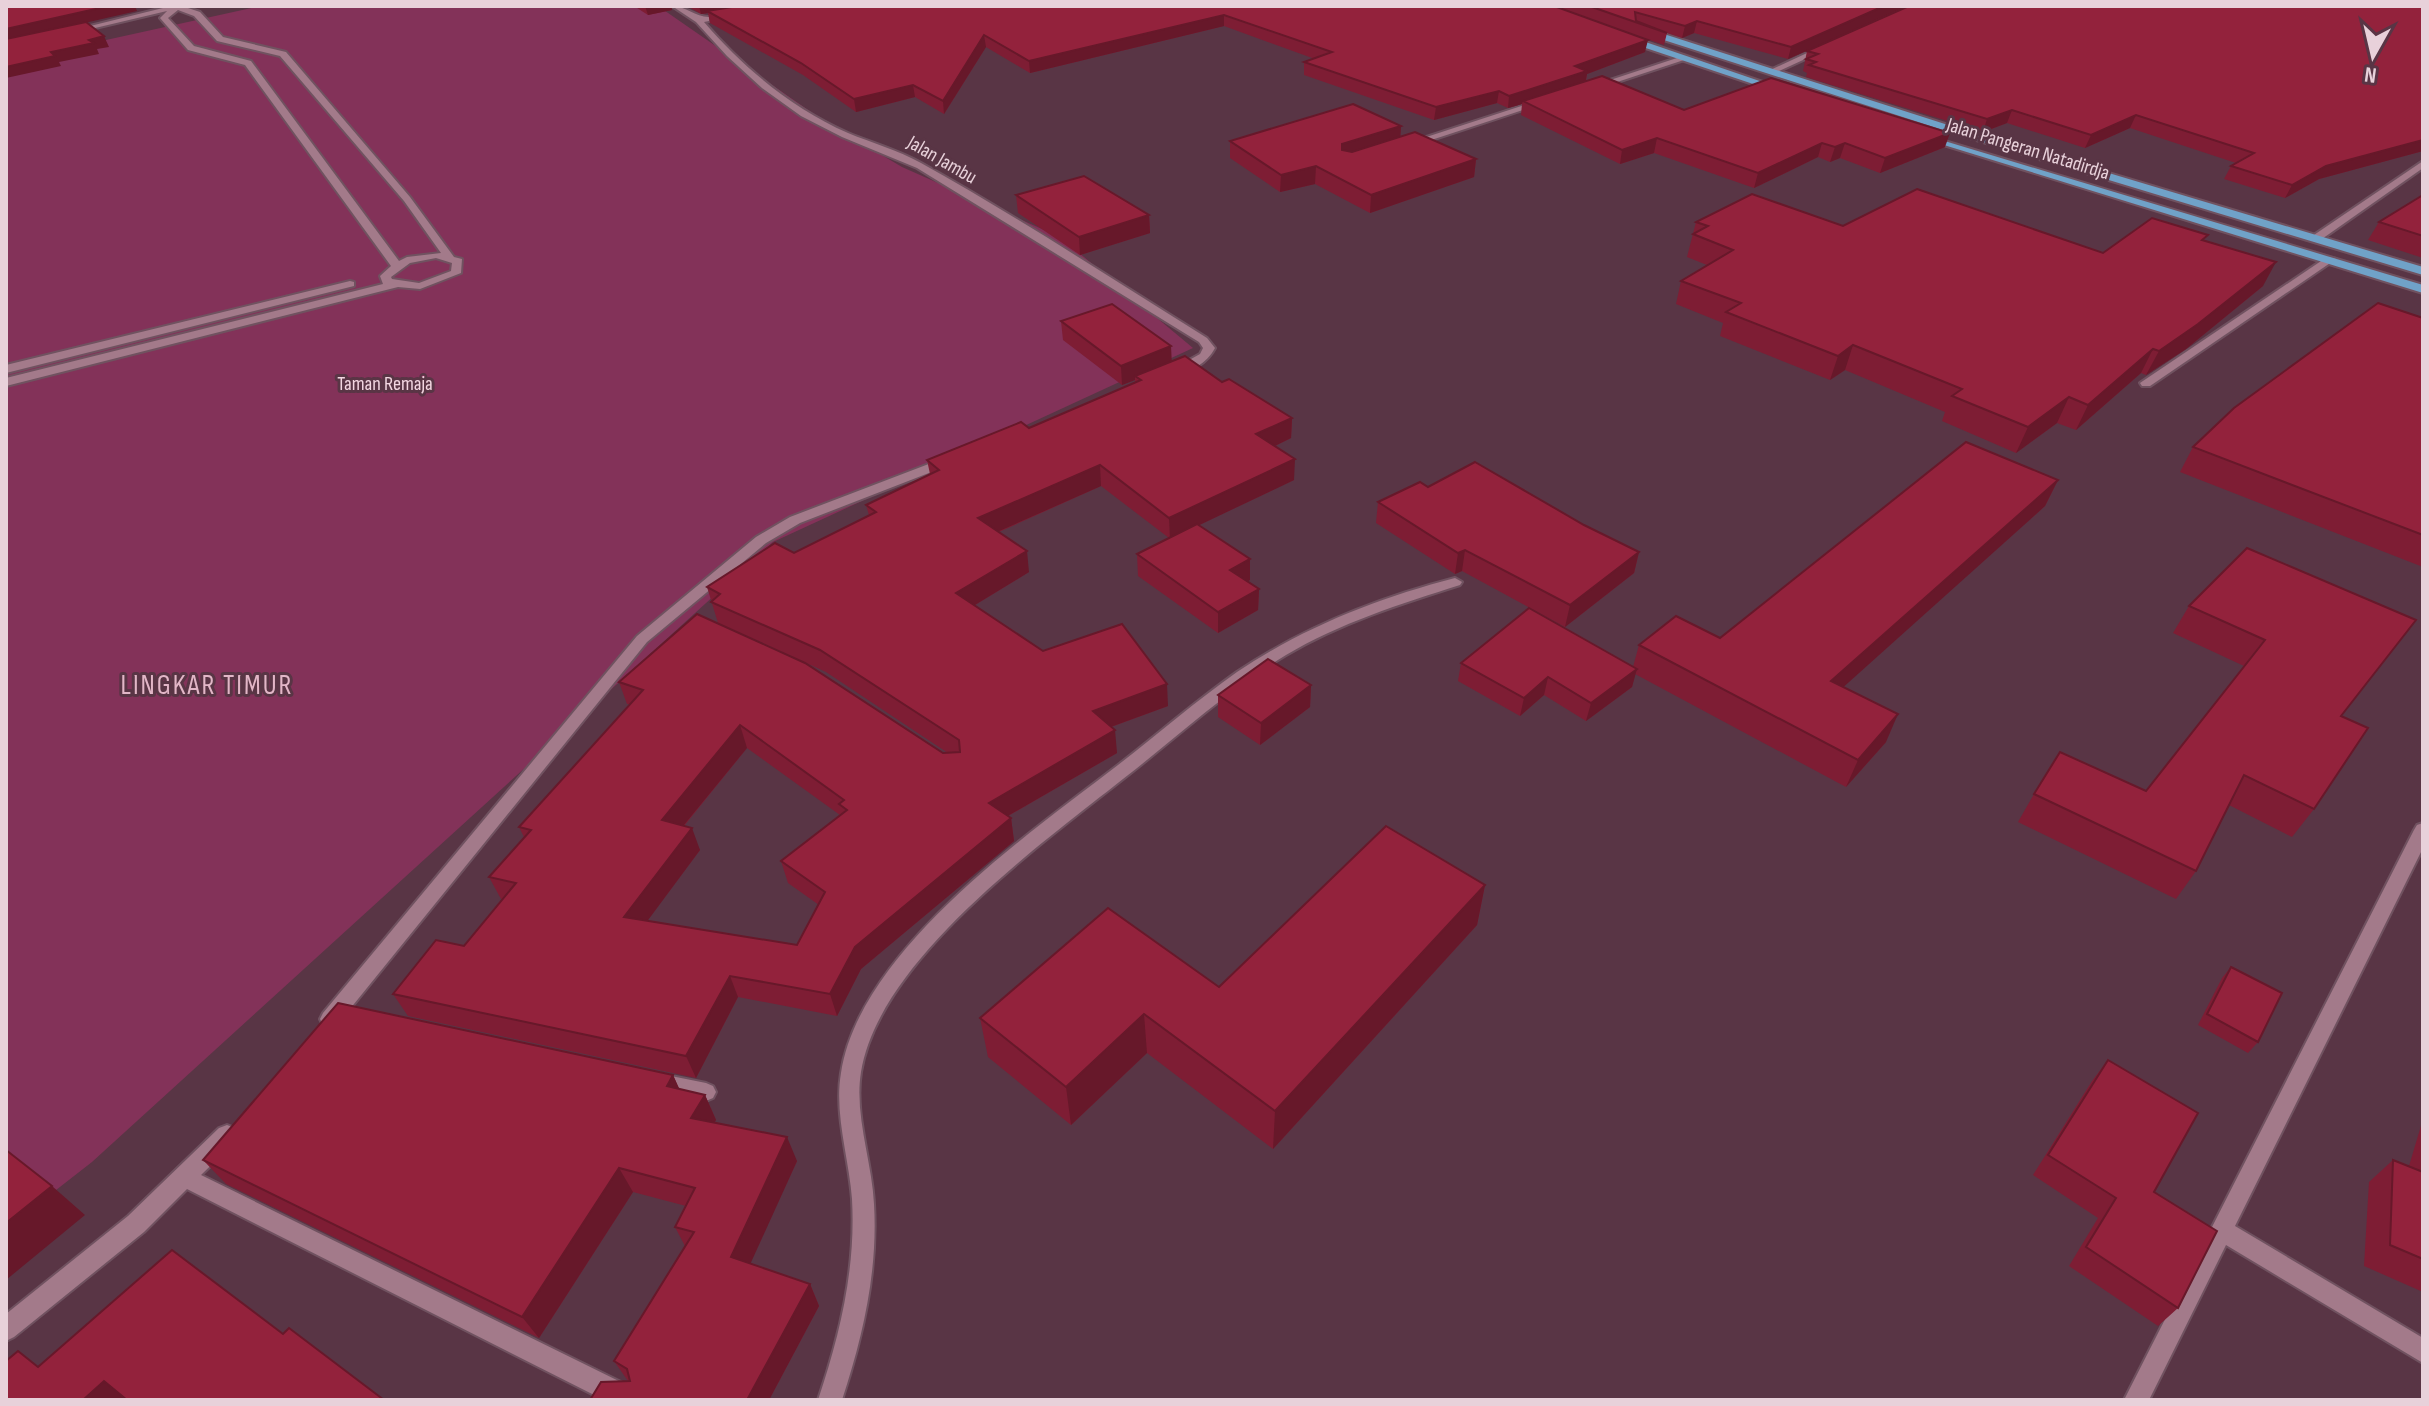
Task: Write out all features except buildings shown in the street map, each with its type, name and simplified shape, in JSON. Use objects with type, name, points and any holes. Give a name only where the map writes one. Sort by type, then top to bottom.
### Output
[{"type":"main road","name":"Jalan Pangeran Natadirdja","points":[[1793,94],[1683,59],[1614,27],[1772,71],[2423,271]]},
{"type":"main road","points":[[1750,80],[1772,71]]},
{"type":"main road","name":"Jalan Pangeran Natadirdja","points":[[1906,130],[2423,289]]},
{"type":"street","points":[[68,32],[178,6],[197,14],[220,39],[283,54],[397,187],[449,257]]},
{"type":"street","points":[[178,6],[164,18],[191,48],[248,63],[396,265]]},
{"type":"street","points":[[676,6],[699,20],[713,19]]},
{"type":"street","name":"Jalan Jambu","points":[[699,20],[726,54],[797,107],[843,134],[896,153],[920,166],[1177,322],[1209,348],[1205,356],[1165,377]]},
{"type":"street","points":[[1772,71],[1839,42]]},
{"type":"street","points":[[1576,92],[1683,59]]},
{"type":"street","points":[[1393,150],[1546,102]]},
{"type":"street","points":[[2315,239],[2423,164]]},
{"type":"street","points":[[6,369],[389,281],[420,286],[447,278],[460,266],[458,261],[449,257],[421,257],[396,265],[389,281]]},
{"type":"street","points":[[2146,383],[2331,259]]},
{"type":"street","points":[[6,382],[389,281]]},
{"type":"street","points":[[315,1035],[610,674],[670,614],[761,540],[795,520],[957,457]]},
{"type":"street","points":[[830,1400],[850,1345],[860,1276],[863,1205],[851,1072],[861,1034],[877,1001],[903,966],[1046,828],[1222,688],[1283,649],[1377,606],[1455,582]]},
{"type":"street","points":[[670,614],[697,624]]},
{"type":"street","points":[[2136,1400],[2224,1231],[2423,830]]},
{"type":"street","points":[[336,1012],[363,1018]]},
{"type":"street","points":[[633,1077],[706,1092]]},
{"type":"street","points":[[6,1329],[136,1224],[235,1127]]},
{"type":"street","points":[[184,1177],[630,1400]]},
{"type":"street","points":[[2224,1231],[2423,1351]]},
{"type":"green space","name":"Taman Remaja","points":[[261,6],[658,6],[821,119],[902,167],[1060,237],[1193,348],[773,542],[92,1162],[6,1229],[6,62]]},
{"type":"district","name":"LINGKAR TIMUR","points":[[207,685]]}]
